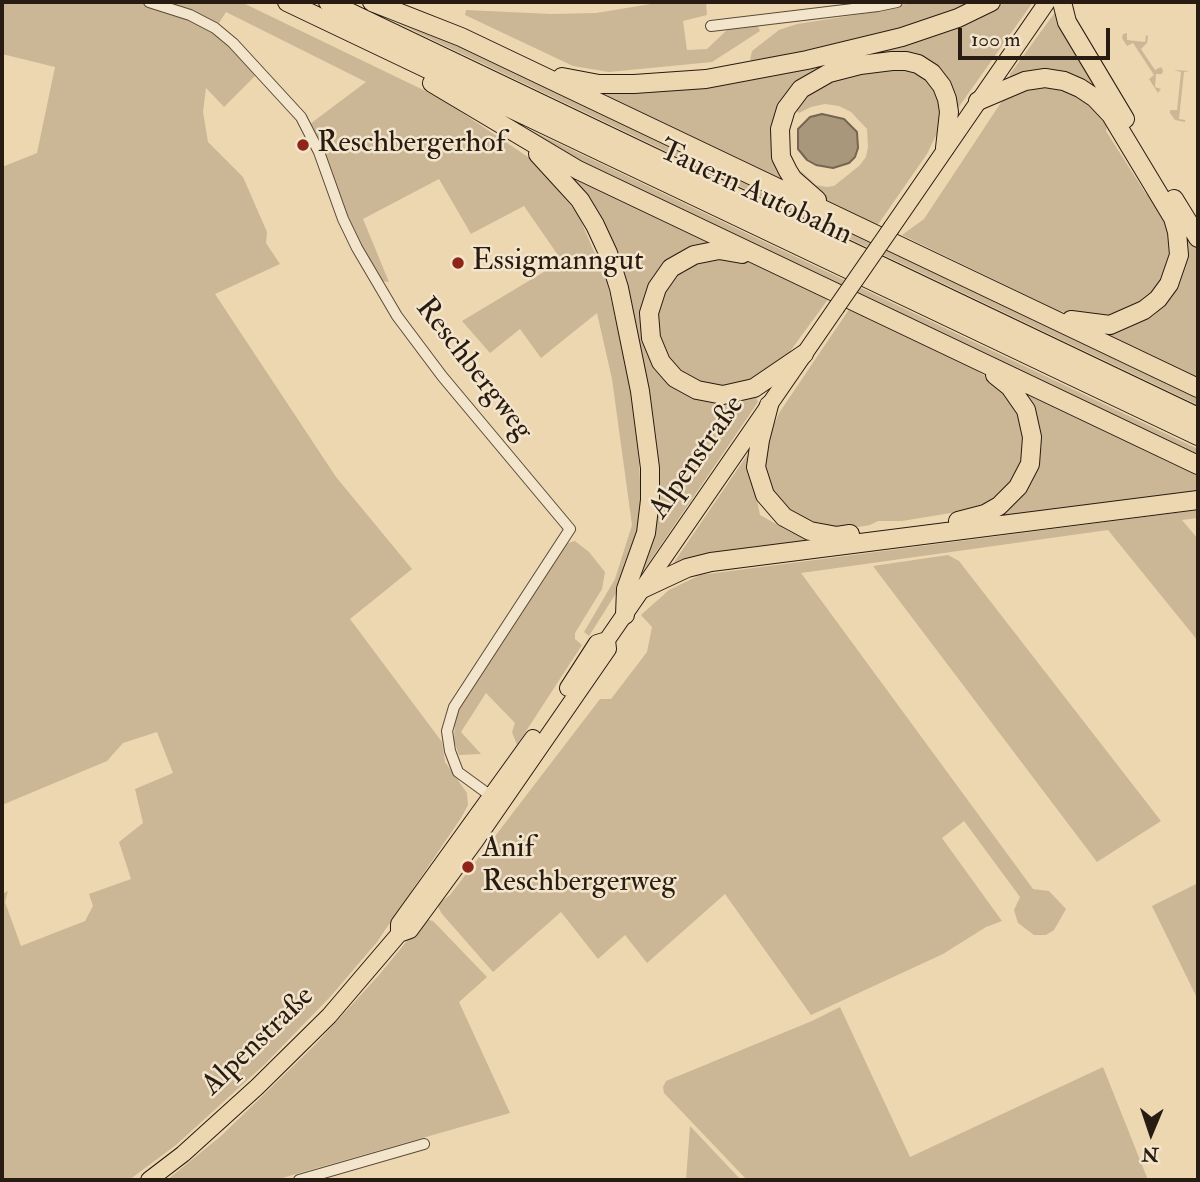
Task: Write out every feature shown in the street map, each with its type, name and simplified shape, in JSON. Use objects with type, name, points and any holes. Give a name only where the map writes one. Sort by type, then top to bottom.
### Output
[{"type":"highway","name":"Tauern Autobahn","points":[[287,2],[1198,436]]},
{"type":"highway","name":"Tauern Autobahn","points":[[328,2],[1198,417]]},
{"type":"highway","points":[[372,2],[450,32],[1198,388]]},
{"type":"highway","points":[[536,73],[599,84],[706,79],[807,60],[902,37],[958,18],[991,2]]},
{"type":"highway","points":[[1062,2],[1067,22],[1198,238]]},
{"type":"highway","points":[[401,56],[416,74],[578,170],[1198,465]]},
{"type":"highway","points":[[835,216],[793,179],[781,157],[780,129],[786,109],[801,89],[815,80],[829,73],[860,65],[892,61],[918,64],[932,73],[942,86],[947,100],[949,112],[945,148]]},
{"type":"highway","points":[[978,101],[1025,80],[1064,80],[1080,88],[1095,98],[1111,115],[1160,194],[1177,232],[1179,255],[1169,284],[1158,299],[1128,319],[1110,325],[1093,324],[1029,308]]},
{"type":"highway","points":[[517,135],[552,168],[580,200],[596,225],[608,253],[627,324],[640,391],[650,479],[646,533],[626,589],[625,615]]},
{"type":"highway","points":[[772,261],[736,251],[719,250],[694,255],[671,268],[657,288],[649,313],[651,338],[660,362],[675,378],[696,390],[723,395],[754,388],[804,354]]},
{"type":"highway","points":[[769,405],[756,467],[765,495],[784,517],[810,531],[837,536],[969,519],[999,506],[1018,486],[1030,464],[1032,437],[1026,410],[1010,387],[957,349]]},
{"type":"highway","points":[[642,589],[687,569],[711,562],[1198,500]]},
{"type":"main road","name":"Alpenstraße","points":[[399,934],[399,924],[535,736],[597,643],[607,640],[625,615],[1047,2]]},
{"type":"main road","name":"Alpenstraße","points":[[149,1180],[183,1154],[257,1087],[329,1016],[399,934],[410,930],[476,840],[608,649],[607,640]]},
{"type":"street","name":"Reschbergweg","points":[[149,2],[190,15],[215,27],[301,117],[319,152],[343,219],[397,316],[442,376],[570,529],[454,707],[447,731],[450,751],[458,772],[491,796]]},
{"type":"street","points":[[711,26],[897,2]]},
{"type":"street","points":[[299,1180],[424,1143]]},
{"type":"shaded area","points":[[2,2],[143,2],[174,12],[215,32],[257,74],[224,107],[206,88],[203,112],[208,142],[243,177],[267,232],[266,243],[280,264],[215,294],[336,477],[412,569],[350,619],[442,742],[445,762],[467,793],[468,805],[461,818],[377,942],[331,996],[265,1064],[176,1145],[129,1180],[2,1180],[2,894],[8,891],[5,902],[21,946],[85,921],[93,906],[89,894],[131,879],[119,842],[143,823],[135,789],[173,773],[157,732],[123,743],[107,761],[2,805],[2,167],[37,153],[55,67],[2,54]]},
{"type":"shaded area","points":[[157,2],[241,2],[440,98],[531,159],[578,214],[607,282],[636,412],[641,498],[634,551],[620,587],[589,636],[584,632],[615,579],[632,525],[612,379],[597,313],[541,358],[520,329],[490,353],[462,321],[562,261],[524,206],[471,234],[439,179],[363,219],[389,282],[381,281],[353,232],[319,139],[310,124],[366,82],[226,12],[217,26]]},
{"type":"shaded area","points":[[663,2],[706,2],[707,15],[683,21],[687,50],[707,49],[728,29],[758,26],[760,31],[712,62],[609,72],[573,66],[465,15],[466,10],[596,13]]},
{"type":"shaded area","points":[[913,2],[977,2],[872,38],[758,62],[750,60],[752,51],[779,30],[797,24],[881,11]]},
{"type":"shaded area","points":[[1006,2],[1033,2],[956,111],[916,56],[789,91],[788,185],[588,88],[652,88],[989,12]]},
{"type":"shaded area","points":[[365,5],[402,17],[1198,393],[1198,405],[364,7]]},
{"type":"shaded area","points":[[1056,11],[1098,91],[1010,80],[1010,74]]},
{"type":"shaded area","points":[[1127,33],[1127,40],[1145,42],[1146,35],[1148,36],[1147,43],[1141,49],[1155,70],[1161,67],[1163,70],[1162,74],[1156,74],[1155,87],[1161,89],[1158,93],[1149,79],[1154,75],[1133,43],[1127,46],[1122,38],[1123,34]]},
{"type":"shaded area","points":[[907,68],[926,77],[940,96],[942,123],[927,154],[877,226],[818,196],[798,175],[801,171],[816,185],[834,186],[866,157],[867,129],[851,112],[839,106],[825,104],[799,113],[795,110],[805,96],[826,82],[862,71]]},
{"type":"shaded area","points":[[1174,70],[1190,71],[1184,72],[1179,119],[1185,122],[1175,120],[1170,113],[1170,110],[1177,110],[1181,72]]},
{"type":"shaded area","points":[[1030,84],[1074,90],[1108,121],[1106,131],[1146,194],[1152,195],[1171,230],[1168,271],[1144,303],[1117,317],[1088,317],[1059,311],[902,235],[924,219],[1004,98]]},
{"type":"shaded area","points":[[822,114],[844,119],[857,132],[858,148],[849,163],[833,168],[816,165],[807,160],[798,149],[798,129],[810,117]]},
{"type":"shaded area","points":[[499,115],[1198,449],[1198,460],[589,169]]},
{"type":"shaded area","points":[[555,163],[720,242],[709,246],[646,296],[671,383],[755,395],[758,402],[637,580],[654,509],[627,304]]},
{"type":"shaded area","points":[[1179,218],[1198,252],[1198,383],[1099,335],[1102,330],[1130,327],[1153,316],[1172,297],[1181,278],[1184,255]]},
{"type":"shaded area","points":[[717,254],[752,261],[829,298],[783,361],[742,385],[711,388],[677,372],[655,335],[655,308],[666,285],[685,264]]},
{"type":"shaded area","points":[[850,308],[967,364],[996,383],[1018,410],[1025,432],[1025,455],[1018,476],[1006,490],[975,509],[902,521],[878,521],[858,527],[831,528],[812,524],[778,505],[763,470],[768,439],[779,413]]},
{"type":"shaded area","points":[[1025,389],[1198,472],[1198,494],[980,521],[1015,503],[1027,489],[1033,473],[1021,393]]},
{"type":"shaded area","points":[[752,448],[752,475],[760,515],[792,533],[804,534],[824,542],[755,546],[668,571]]},
{"type":"shaded area","points":[[1198,510],[1198,518],[1182,520],[1198,539],[1198,641],[1108,530],[801,573],[1033,889],[1049,891],[1066,909],[1054,930],[1046,935],[1034,935],[1018,923],[1014,910],[1020,897],[964,821],[942,838],[1002,921],[986,927],[943,954],[811,1015],[725,894],[647,963],[625,935],[598,959],[561,912],[493,972],[437,905],[450,895],[600,699],[611,699],[647,652],[652,627],[641,615],[669,590],[700,575]]},
{"type":"shaded area","points":[[575,541],[589,552],[605,572],[602,589],[575,633],[575,639],[582,645],[517,745],[512,732],[515,723],[486,693],[461,732],[481,754],[459,755],[454,741],[455,718],[465,696],[557,557],[568,543]]},
{"type":"shaded area","points":[[948,555],[959,561],[1161,821],[1097,862],[873,566]]},
{"type":"shaded area","points":[[1198,883],[1198,1000],[1152,906]]},
{"type":"shaded area","points":[[425,919],[433,921],[487,977],[459,1002],[510,1113],[275,1180],[167,1180],[221,1136],[315,1045],[379,975]]},
{"type":"shaded area","points":[[840,1007],[910,1157],[1103,1067],[1148,1180],[747,1180],[664,1093],[666,1081]]},
{"type":"shaded area","points":[[690,1126],[741,1180],[686,1180]]},
{"type":"place","name":"Reschbergerhof","points":[[303,145]]},
{"type":"place","name":"Essigmanngut","points":[[458,263]]},
{"type":"place","name":"Anif Reschbergerweg","points":[[468,867]]}]
